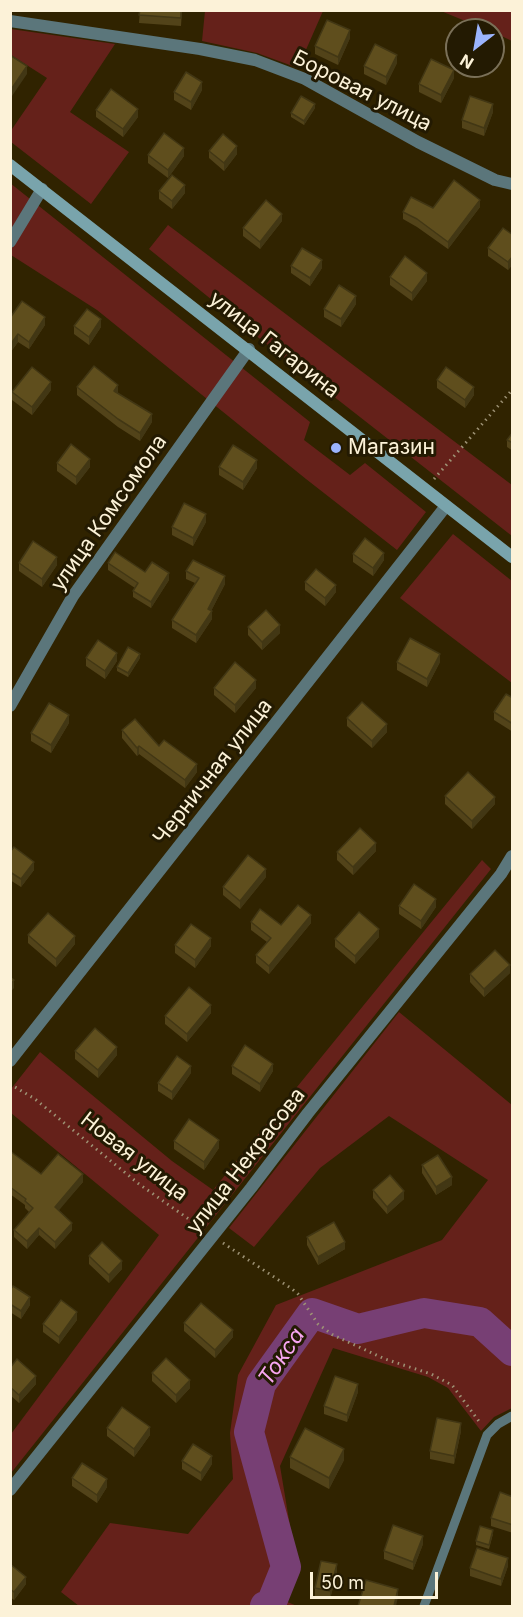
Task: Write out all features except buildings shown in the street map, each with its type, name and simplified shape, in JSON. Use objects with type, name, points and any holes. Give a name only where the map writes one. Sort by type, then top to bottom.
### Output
[{"type":"main road","name":"улица Гагарина","points":[[10,165],[513,557]]},
{"type":"street","name":"Боровая улица","points":[[10,21],[200,49],[255,60],[305,79],[418,142],[495,180],[513,184]]},
{"type":"street","points":[[495,180],[513,192]]},
{"type":"street","points":[[10,242],[42,189]]},
{"type":"street","name":"улица Комсомола","points":[[10,706],[73,596],[249,350]]},
{"type":"street","name":"Черничная улица","points":[[10,1061],[446,506]]},
{"type":"street","name":"улица Некрасова","points":[[10,1490],[513,856]]},
{"type":"lane","points":[[423,1606],[487,1435],[498,1424],[513,1416]]},
{"type":"path","points":[[426,489],[513,390]]},
{"type":"path","name":"Новая улица","points":[[10,1084],[35,1099],[139,1184],[298,1294],[318,1324],[333,1335],[385,1359],[431,1374],[452,1385],[478,1418],[487,1435]]},
{"type":"shaded area","points":[[205,10],[323,11],[298,68],[257,53],[202,41]]},
{"type":"shaded area","points":[[441,11],[512,11],[512,41],[505,38],[505,18],[458,18]]},
{"type":"shaded area","points":[[11,29],[115,44],[70,112],[129,152],[91,204],[11,142],[10,132],[47,78],[11,55]]},
{"type":"shaded area","points":[[10,183],[310,422],[304,440],[350,475],[365,463],[426,512],[397,550],[97,310],[11,255]]},
{"type":"shaded area","points":[[168,225],[512,485],[512,536],[149,249]]},
{"type":"shaded area","points":[[453,534],[512,581],[512,683],[400,598]]},
{"type":"shaded area","points":[[482,860],[491,869],[11,1473],[11,1434],[159,1235],[11,1113],[11,1089],[40,1052],[172,1161],[213,1190]]},
{"type":"shaded area","points":[[399,1012],[512,1105],[512,1408],[494,1417],[481,1431],[448,1388],[428,1377],[333,1348],[280,1466],[296,1562],[285,1601],[297,1606],[79,1606],[61,1592],[110,1523],[188,1534],[233,1479],[230,1433],[238,1375],[276,1305],[442,1240],[488,1180],[389,1116],[320,1168],[254,1247],[229,1228]]},
{"type":"waterway","name":"Токса","points":[[265,1606],[271,1604],[286,1567],[249,1432],[261,1384],[312,1313],[358,1329],[424,1313],[480,1322],[512,1351]]},
{"type":"place","name":"Магазин","points":[[336,448]]}]
